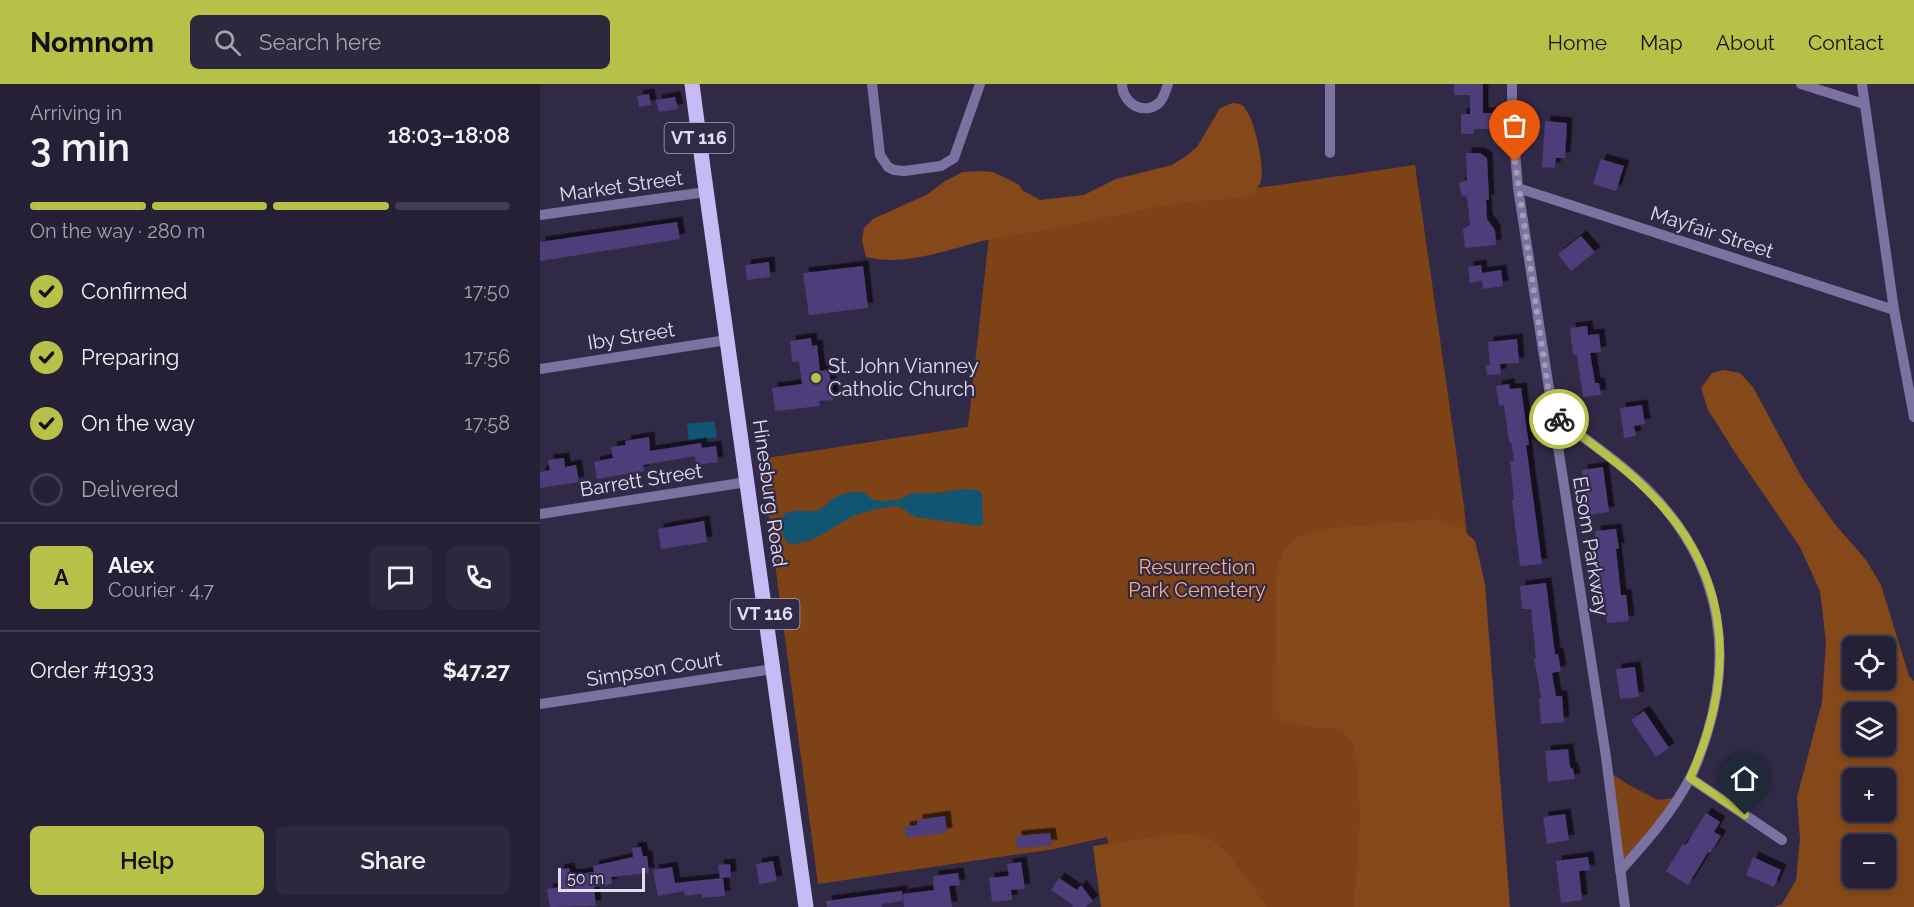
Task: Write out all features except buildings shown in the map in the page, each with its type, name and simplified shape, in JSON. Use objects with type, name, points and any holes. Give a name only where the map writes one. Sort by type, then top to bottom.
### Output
[{"type":"main road","name":"Hinesburg Road","points":[[692,84],[773,669],[803,907]]},
{"type":"street","points":[[872,84],[880,155],[888,166],[901,171],[941,166],[954,158],[980,84]]},
{"type":"street","points":[[1122,84],[1123,94],[1129,102],[1142,108],[1152,107],[1160,101],[1168,84]]},
{"type":"street","points":[[1330,84],[1330,153]]},
{"type":"street","name":"Elsom Parkway","points":[[1512,84],[1518,188],[1606,757],[1625,907]]},
{"type":"street","points":[[1801,84],[1864,104]]},
{"type":"street","points":[[1862,84],[1894,310],[1913,410]]},
{"type":"street","name":"Mayfair Street","points":[[1518,188],[1894,310]]},
{"type":"street","name":"Market Street","points":[[540,215],[706,192]]},
{"type":"street","name":"Iby Street","points":[[540,369],[727,340]]},
{"type":"street","points":[[1552,414],[1627,472],[1666,510],[1690,543],[1707,579],[1713,598],[1720,641],[1720,673],[1716,702],[1690,778],[1666,815],[1620,872]]},
{"type":"street","name":"Barrett Street","points":[[540,514],[747,482]]},
{"type":"street","name":"Simpson Court","points":[[540,704],[773,669]]},
{"type":"street","points":[[1690,778],[1782,840]]},
{"type":"green space","name":"Resurrection Park Cemetery","points":[[1415,165],[1464,507],[1507,907],[1120,907],[1107,837],[1054,849],[818,884],[761,459],[968,427],[990,227]]},
{"type":"green space","points":[[1607,770],[1627,784],[1658,800],[1675,798],[1624,861]]},
{"type":"shaded area","points":[[1233,103],[1242,105],[1246,110],[1258,141],[1262,174],[1254,194],[1172,204],[1001,237],[917,258],[883,260],[866,257],[862,240],[864,228],[873,219],[928,194],[945,181],[963,172],[993,172],[1019,185],[1022,190],[1040,200],[1084,195],[1116,179],[1172,165],[1197,147],[1220,108]]},
{"type":"shaded area","points":[[1724,370],[1740,373],[1753,387],[1802,478],[1834,523],[1866,560],[1881,585],[1909,676],[1914,681],[1914,907],[1775,907],[1782,904],[1796,880],[1800,839],[1797,797],[1822,702],[1826,642],[1820,591],[1800,547],[1708,410],[1701,388],[1712,373]]},
{"type":"shaded area","points":[[1437,519],[1461,528],[1475,541],[1485,584],[1510,907],[1354,907],[1360,819],[1357,765],[1352,741],[1341,729],[1309,727],[1284,722],[1275,710],[1276,573],[1283,554],[1291,542],[1311,532],[1322,529]]},
{"type":"shaded area","points":[[1183,833],[1210,838],[1233,860],[1267,907],[1101,907],[1093,846]]},
{"type":"water","points":[[714,421],[717,437],[689,441],[687,424]]},
{"type":"water","points":[[963,489],[980,491],[982,495],[983,523],[980,526],[915,517],[895,506],[855,515],[814,539],[795,544],[788,543],[783,533],[784,514],[792,511],[818,510],[837,496],[863,492],[873,500],[898,500],[912,493],[937,493]]},
{"type":"way so far","points":[[1515,162],[1552,414],[1559,419]]},
{"type":"place","name":"St. John Vianney Catholic Church","points":[[816,378]]},
{"type":"route","points":[[1559,419],[1652,494],[1678,525],[1698,559],[1713,598],[1721,662],[1716,702],[1704,743],[1690,778],[1745,815]]}]
